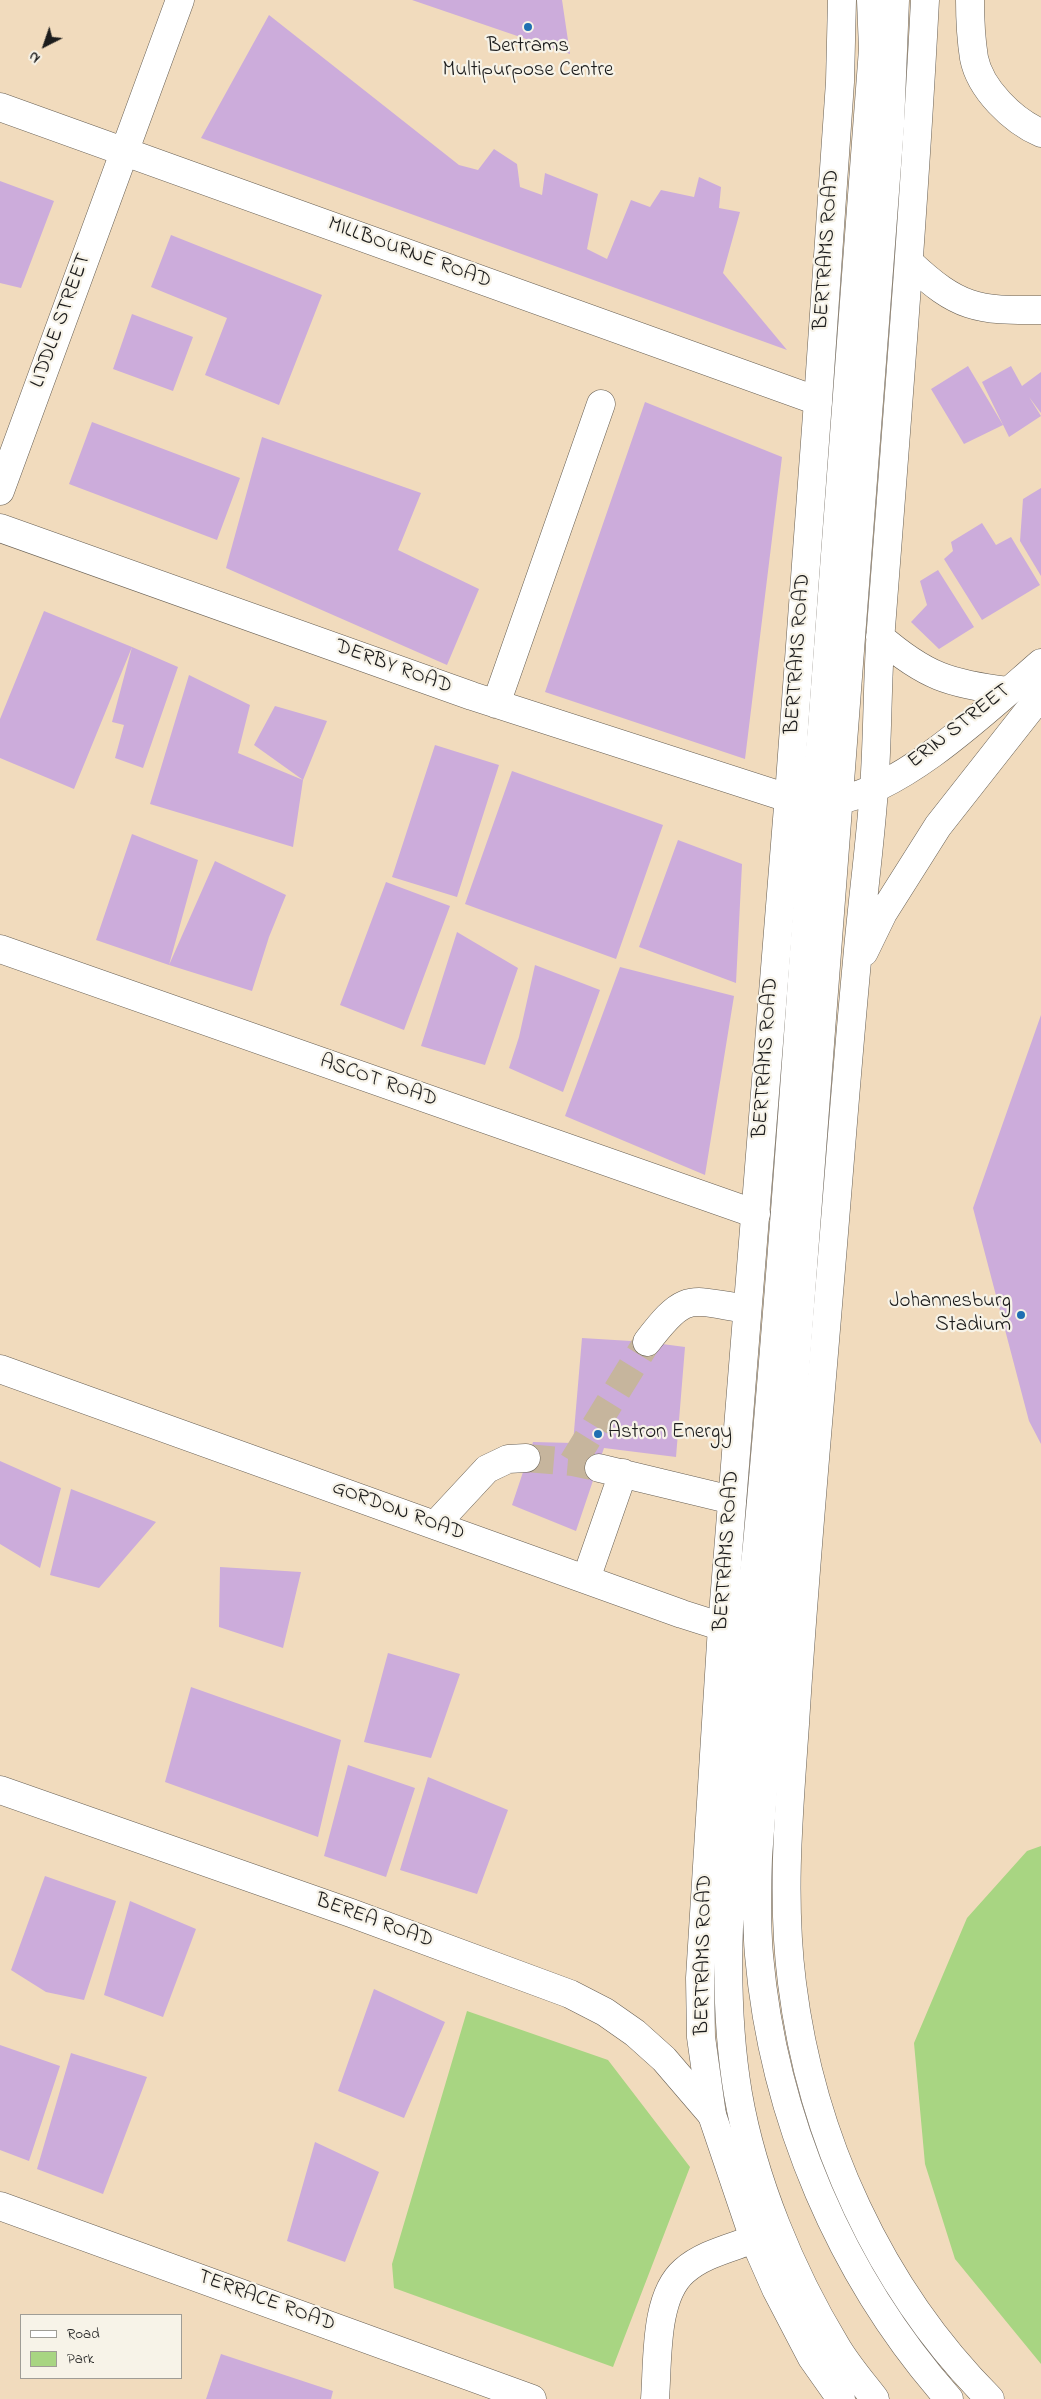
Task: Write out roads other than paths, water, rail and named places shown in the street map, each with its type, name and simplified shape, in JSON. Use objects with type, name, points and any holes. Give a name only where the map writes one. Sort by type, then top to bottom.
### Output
[{"type":"street","name":"LIDDLE STREET","points":[[0,491],[180,0]]},
{"type":"street","name":"BERTRAMS ROAD","points":[[712,2114],[701,2036],[700,1978],[734,1630],[732,1500],[756,1214],[813,799],[818,401],[840,82],[842,0]]},
{"type":"street","points":[[871,0],[873,49],[823,718],[813,799],[780,1275],[734,1630],[728,1915],[730,2033],[739,2097],[750,2142],[768,2201],[796,2272],[838,2349],[875,2399]]},
{"type":"street","points":[[896,0],[888,156],[856,579],[813,799],[787,1644],[788,1934],[791,1982],[807,2073],[834,2158],[873,2237],[904,2291],[931,2330],[970,2379],[990,2399]]},
{"type":"street","points":[[925,0],[910,264],[880,637],[874,788],[787,1644],[758,1857],[757,1900],[760,1964],[768,2021],[788,2107],[806,2159],[828,2214],[855,2267],[886,2316],[933,2381],[949,2399]]},
{"type":"street","points":[[970,0],[974,60],[988,87],[1004,108],[1041,134]]},
{"type":"street","name":"MILLBOURNE ROAD","points":[[0,107],[818,401]]},
{"type":"street","points":[[910,264],[946,293],[967,304],[986,308],[1041,310]]},
{"type":"street","points":[[496,704],[601,404]]},
{"type":"street","name":"DERBY ROAD","points":[[0,528],[496,704],[813,799]]},
{"type":"street","points":[[880,637],[905,658],[929,673],[953,682],[1008,691]]},
{"type":"street","name":"ERIN STREET","points":[[813,799],[874,788],[929,756],[1041,662]]},
{"type":"street","points":[[856,967],[883,914],[938,826],[1041,695]]},
{"type":"street","name":"ASCOT ROAD","points":[[0,949],[756,1214]]},
{"type":"street","points":[[647,1342],[675,1308],[692,1301],[747,1309]]},
{"type":"street","name":"GORDON ROAD","points":[[0,1369],[586,1579],[734,1630],[787,1644]]},
{"type":"street","points":[[435,1525],[488,1468],[508,1459],[526,1458]]},
{"type":"street","points":[[586,1579],[611,1471],[732,1500]]},
{"type":"street","name":"BEREA ROAD","points":[[0,1790],[352,1913],[570,1994],[605,2012],[635,2033],[664,2059],[712,2114]]},
{"type":"street","points":[[712,2114],[754,2239],[776,2289],[812,2358],[840,2399]]},
{"type":"street","name":"TERRACE ROAD","points":[[0,2206],[532,2399]]},
{"type":"street","points":[[655,2399],[663,2308],[675,2280],[685,2270],[706,2257],[754,2239]]},
{"type":"tunnel","points":[[573,1462],[647,1342]]},
{"type":"tunnel","points":[[526,1458],[573,1462],[592,1466]]},
{"type":"place","name":"Bertrams Multipurpose Centre","points":[[528,27]]},
{"type":"place","name":"Johannesburg Stadium","points":[[1021,1315]]},
{"type":"place","name":"Astron Energy","points":[[598,1434]]}]
